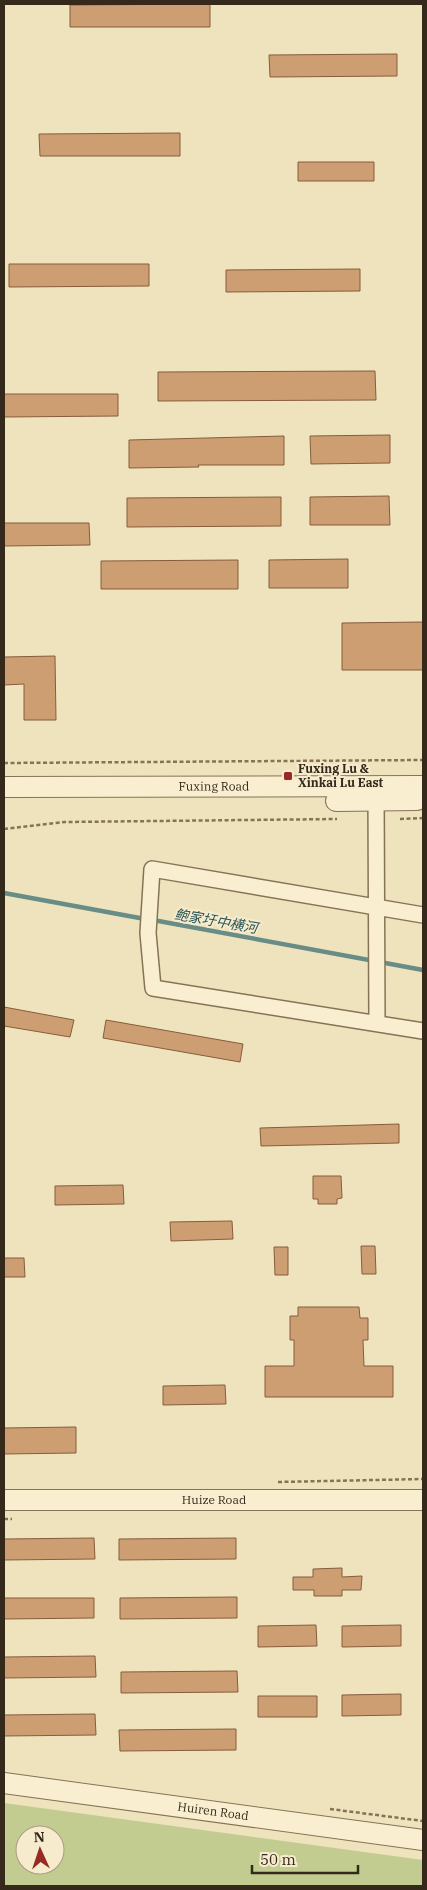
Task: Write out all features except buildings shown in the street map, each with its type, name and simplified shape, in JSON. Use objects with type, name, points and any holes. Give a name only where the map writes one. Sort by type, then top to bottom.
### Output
[{"type":"street","name":"Fuxing Road","points":[[4,801],[376,794],[423,786]]},
{"type":"street","name":"Fuxing Road","points":[[4,787],[288,788],[376,794],[423,800]]},
{"type":"street","points":[[376,794],[376,1023]]},
{"type":"street","points":[[423,915],[152,869],[148,934],[153,988],[423,1031]]},
{"type":"street","name":"Huize Road","points":[[4,1500],[423,1500]]},
{"type":"street","name":"Huiren Road","points":[[4,1783],[423,1840]]},
{"type":"path","points":[[4,763],[423,760]]},
{"type":"path","points":[[394,819],[423,818]]},
{"type":"path","points":[[4,829],[65,822],[344,819]]},
{"type":"path","points":[[374,1480],[423,1479]]},
{"type":"green space","points":[[4,1803],[423,1860],[423,1886],[4,1886]]},
{"type":"waterway","name":"鲍家圩中横河","points":[[4,893],[145,919]]},
{"type":"waterway","name":"鲍家圩中横河","points":[[153,920],[423,970]]},
{"type":"place","name":"Fuxing Lu & Xinkai Lu East","points":[[288,776]]}]
